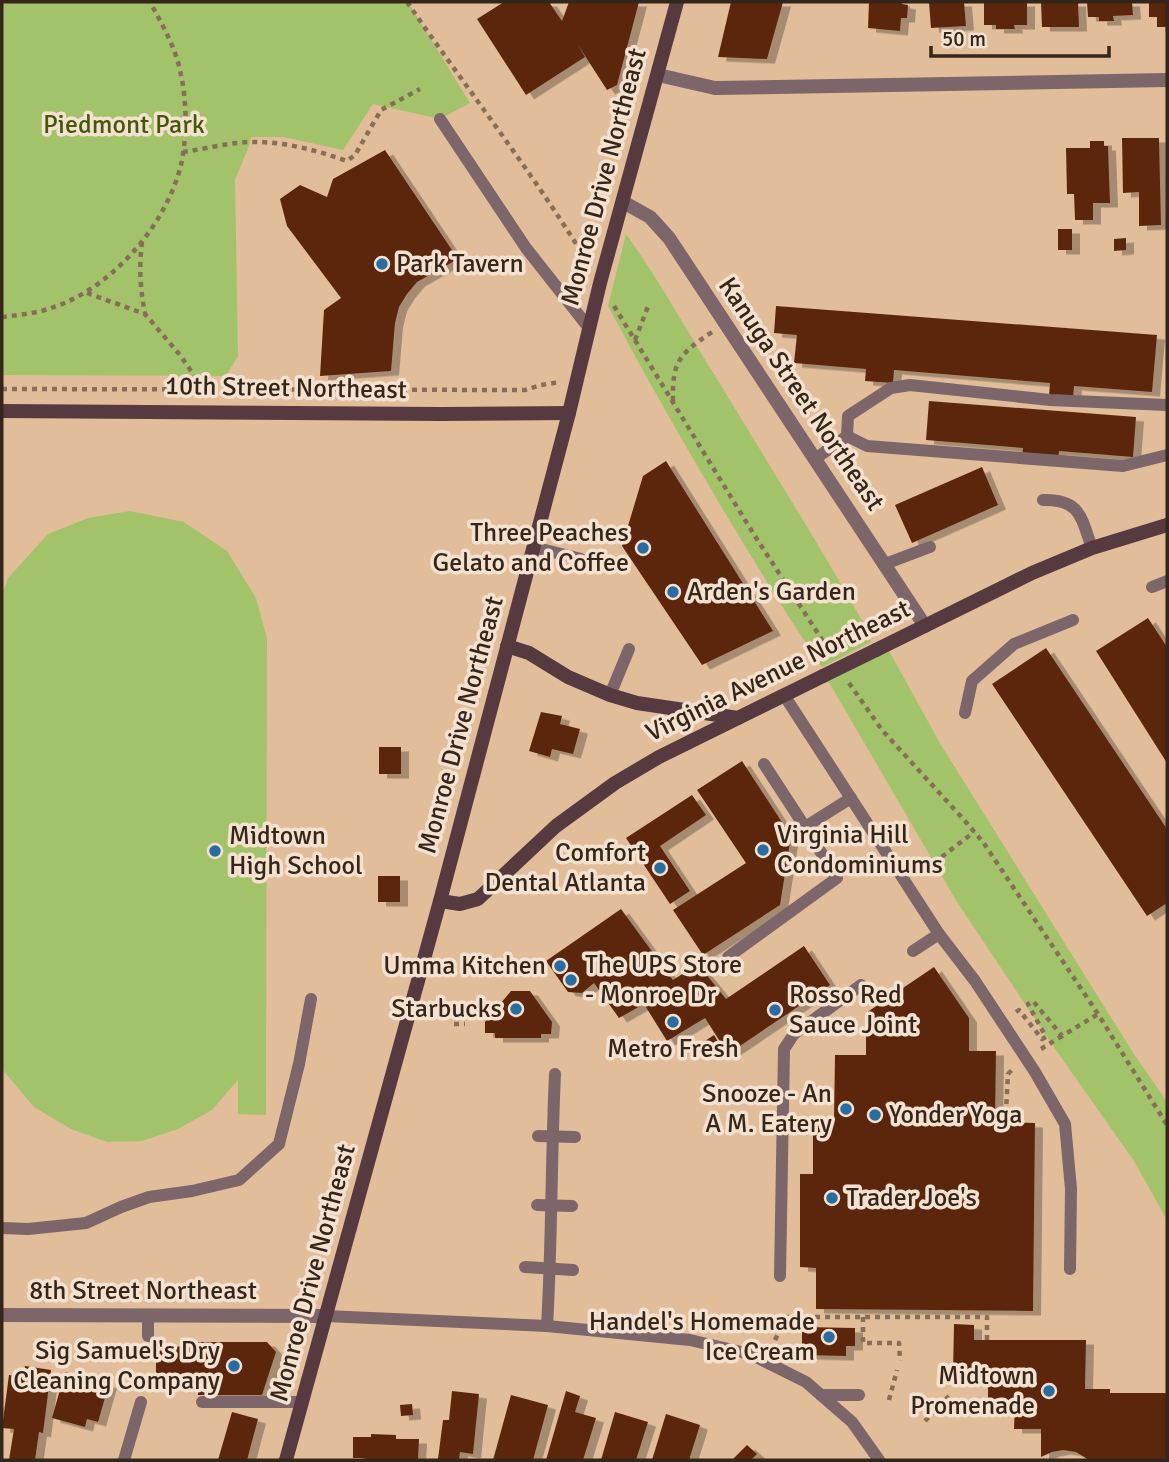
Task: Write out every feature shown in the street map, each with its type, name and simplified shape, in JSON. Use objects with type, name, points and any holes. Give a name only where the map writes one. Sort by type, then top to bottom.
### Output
[{"type":"main road","name":"Monroe Drive Northeast","points":[[286,1460],[440,901],[677,2]]},
{"type":"main road","name":"10th Street Northeast","points":[[2,411],[569,413]]},
{"type":"main road","name":"Virginia Avenue Northeast","points":[[440,901],[460,904],[478,899],[556,826],[614,783],[659,757],[1032,573],[1092,548],[1167,525]]},
{"type":"main road","points":[[507,646],[529,653],[568,677],[610,695],[637,703],[738,718]]},
{"type":"street","points":[[657,75],[715,88],[1167,80]]},
{"type":"street","name":"Kanuga Street Northeast","points":[[623,202],[650,217],[669,238],[925,626]]},
{"type":"street","name":"8th Street Northeast","points":[[2,1315],[326,1316]]},
{"type":"lane","points":[[440,119],[526,248],[589,328]]},
{"type":"lane","points":[[847,436],[848,416],[891,388],[910,385],[1050,400],[1167,405]]},
{"type":"lane","points":[[815,459],[847,436]]},
{"type":"lane","points":[[847,436],[867,446],[1123,466],[1167,455]]},
{"type":"lane","points":[[1043,500],[1069,503],[1079,512],[1092,548]]},
{"type":"lane","points":[[533,547],[581,559]]},
{"type":"lane","points":[[885,564],[930,547]]},
{"type":"lane","points":[[1152,587],[1167,581]]},
{"type":"lane","points":[[965,713],[972,681],[1014,644],[1073,620]]},
{"type":"lane","points":[[610,695],[629,649]]},
{"type":"lane","points":[[784,695],[939,934],[975,981],[1026,1058],[1065,1124],[1071,1189],[1070,1269]]},
{"type":"lane","points":[[728,957],[837,878],[764,764]]},
{"type":"lane","points":[[804,827],[850,798]]},
{"type":"lane","points":[[913,951],[939,934]]},
{"type":"lane","points":[[780,1276],[784,1049],[794,1034],[861,985]]},
{"type":"lane","points":[[2,1228],[28,1229],[86,1223],[149,1197],[239,1180],[279,1144],[299,1064],[311,999]]},
{"type":"lane","points":[[547,1326],[551,1269],[555,1074]]},
{"type":"lane","points":[[538,1136],[575,1137]]},
{"type":"lane","points":[[537,1205],[572,1206]]},
{"type":"lane","points":[[525,1267],[573,1270]]},
{"type":"lane","points":[[148,1315],[148,1336]]},
{"type":"lane","points":[[326,1316],[547,1326],[690,1340],[750,1354],[806,1382],[852,1422],[879,1460]]},
{"type":"lane","points":[[821,1395],[859,1395]]},
{"type":"lane","points":[[124,1460],[141,1402]]},
{"type":"lane","points":[[202,1402],[302,1402]]},
{"type":"path","points":[[2,317],[53,308],[86,293],[109,275],[158,220],[181,166],[185,118],[181,76],[169,35],[150,2]]},
{"type":"path","points":[[407,2],[519,159],[579,249]]},
{"type":"path","points":[[183,152],[233,144],[275,143],[299,146],[347,161],[355,155],[381,110],[420,89]]},
{"type":"path","points":[[142,241],[141,293],[145,314],[180,355],[220,411]]},
{"type":"path","points":[[86,293],[145,314]]},
{"type":"path","points":[[635,341],[649,304]]},
{"type":"path","points":[[621,317],[835,661]]},
{"type":"path","points":[[673,402],[672,381],[676,364],[713,331]]},
{"type":"path","points":[[2,389],[526,390],[541,385]]},
{"type":"path","points":[[843,673],[882,730],[974,832],[1098,1014],[1167,1125]]},
{"type":"path","points":[[907,884],[974,832]]},
{"type":"path","points":[[1021,1022],[1015,1013],[1019,1010],[1042,1040],[1046,1037],[1028,1004],[1033,1001],[1062,1036]]},
{"type":"path","points":[[999,1122],[1006,1111],[1008,1073],[1026,1058],[1098,1014]]},
{"type":"path","points":[[454,1024],[465,1024]]},
{"type":"path","points":[[802,1133],[813,1133]]},
{"type":"path","points":[[775,1340],[779,1332],[779,1317],[987,1317],[987,1339]]},
{"type":"path","points":[[863,1317],[863,1343],[899,1343],[900,1361]]},
{"type":"path","points":[[889,1400],[897,1370]]},
{"type":"path","points":[[925,1421],[949,1396]]},
{"type":"green space","name":"Piedmont Park","points":[[2,2],[408,2],[470,103],[440,119],[373,104],[343,150],[283,137],[251,137],[235,180],[238,356],[226,376],[2,375]]},
{"type":"green space","points":[[626,234],[813,536],[868,631],[871,642],[822,667],[727,516],[608,306]]},
{"type":"green space","points":[[130,511],[184,522],[227,551],[256,598],[267,638],[266,1115],[238,1114],[238,1080],[212,1110],[178,1129],[142,1141],[107,1142],[71,1129],[34,1107],[2,1069],[2,595],[8,578],[48,534],[88,518]]},
{"type":"green space","points":[[888,649],[941,745],[1132,1051],[1167,1102],[1167,1220],[1134,1161],[957,902],[827,679]]},
{"type":"building","points":[[504,2],[549,2],[562,21],[569,2],[639,2],[617,85],[607,90],[578,45],[585,57],[526,95],[477,19]]},
{"type":"building","points":[[731,2],[783,2],[767,59],[718,57]]},
{"type":"building","points":[[869,2],[902,2],[908,5],[907,18],[901,18],[900,31],[868,28]]},
{"type":"building","points":[[929,2],[964,2],[966,26],[931,28]]},
{"type":"building","points":[[984,2],[1027,2],[1027,25],[1014,25],[1015,29],[996,29],[996,25],[984,25]]},
{"type":"building","points":[[1041,2],[1078,2],[1079,27],[1042,27]]},
{"type":"building","points":[[1087,2],[1132,2],[1133,15],[1113,16],[1114,21],[1099,21],[1099,17],[1088,17]]},
{"type":"building","points":[[1149,2],[1167,2],[1167,27],[1157,27],[1157,17],[1149,17]]},
{"type":"building","points":[[1122,138],[1159,138],[1161,225],[1139,226],[1139,192],[1123,193]]},
{"type":"building","points":[[1090,141],[1104,141],[1104,146],[1108,146],[1110,203],[1093,203],[1093,220],[1075,220],[1074,194],[1067,194],[1066,148],[1090,148]]},
{"type":"building","name":"Park Tavern","points":[[385,150],[458,259],[417,282],[399,307],[391,371],[320,376],[324,310],[341,298],[287,226],[280,199],[300,185],[327,197],[333,179]]},
{"type":"building","points":[[1058,229],[1072,229],[1072,250],[1058,250]]},
{"type":"building","points":[[1126,238],[1126,250],[1114,251],[1114,239]]},
{"type":"building","points":[[776,306],[1157,335],[1152,392],[1074,386],[1073,398],[1049,396],[1050,383],[894,370],[893,383],[865,381],[866,369],[794,363],[797,335],[774,333]]},
{"type":"building","points":[[929,401],[1136,417],[1133,457],[1059,451],[1058,459],[1022,456],[1023,448],[926,440]]},
{"type":"building","points":[[666,461],[773,631],[702,665],[622,546],[643,476]]},
{"type":"building","points":[[982,467],[998,505],[912,543],[895,505]]},
{"type":"building","points":[[1148,618],[1167,647],[1167,763],[1096,651]]},
{"type":"building","points":[[1046,648],[1167,829],[1167,903],[1147,916],[992,684]]},
{"type":"building","points":[[541,712],[562,716],[560,724],[580,729],[573,754],[552,749],[550,757],[529,751]]},
{"type":"building","points":[[379,747],[401,747],[401,774],[379,774]]},
{"type":"building","name":"Virginia Hill Condominiums","points":[[742,761],[791,836],[780,905],[703,955],[673,910],[746,863],[697,790]]},
{"type":"building","name":"Comfort Dental Atlanta","points":[[692,795],[706,815],[660,846],[690,891],[670,904],[626,838]]},
{"type":"building","points":[[378,876],[400,876],[400,902],[378,902]]},
{"type":"building","points":[[621,909],[673,980],[698,964],[726,999],[804,946],[830,985],[728,1054],[705,1018],[667,1041],[644,1004],[619,1018],[594,983],[582,993],[568,992],[546,961]]},
{"type":"building","name":"Midtown Promenade","points":[[934,967],[969,1018],[969,1051],[996,1051],[995,1122],[1035,1123],[1033,1311],[816,1309],[816,1268],[800,1267],[800,1174],[813,1174],[813,1122],[834,1121],[835,1055],[866,1055],[866,1013]]},
{"type":"building","points":[[511,991],[530,991],[552,1022],[551,1034],[541,1034],[541,1038],[495,1038],[495,1033],[485,1033],[485,1022]]},
{"type":"building","points":[[714,1035],[722,1048],[709,1056],[702,1043]]},
{"type":"building","name":"Midtown Promenade","points":[[954,1324],[974,1325],[974,1340],[1086,1340],[1085,1389],[1110,1389],[1110,1393],[1167,1393],[1167,1460],[1089,1460],[1076,1452],[1063,1450],[1041,1457],[1041,1429],[1014,1429],[1015,1401],[988,1400],[988,1374],[953,1373]]},
{"type":"building","name":"Handel's Homemade Ice Cream","points":[[802,1327],[855,1328],[855,1346],[846,1346],[846,1356],[802,1355]]},
{"type":"building","name":"Sig Samuel's Dry Cleaning Company","points":[[197,1342],[267,1342],[276,1352],[262,1395],[198,1395],[198,1381],[156,1381],[156,1347],[197,1346]]},
{"type":"building","points":[[25,1366],[51,1370],[43,1433],[39,1432],[35,1460],[9,1460],[14,1429],[2,1428],[9,1375],[24,1377]]},
{"type":"building","points":[[65,1372],[109,1384],[98,1422],[87,1419],[85,1427],[52,1418]]},
{"type":"building","points":[[452,1391],[479,1394],[473,1454],[460,1452],[459,1460],[438,1459],[443,1420],[449,1420]]},
{"type":"building","points":[[566,1391],[580,1396],[575,1412],[596,1418],[583,1460],[546,1460]]},
{"type":"building","points":[[511,1395],[548,1405],[533,1460],[493,1460]]},
{"type":"building","points":[[412,1404],[413,1415],[401,1416],[400,1405]]},
{"type":"building","points":[[232,1412],[258,1419],[247,1460],[218,1460]]},
{"type":"building","points":[[615,1412],[648,1422],[636,1460],[601,1460]]},
{"type":"building","points":[[666,1414],[700,1425],[689,1460],[652,1460]]},
{"type":"building","points":[[371,1434],[396,1435],[396,1439],[419,1439],[418,1460],[353,1458],[353,1437],[371,1437]]},
{"type":"building","points":[[747,1445],[757,1454],[751,1460],[732,1460]]},
{"type":"place","name":"Park Tavern","points":[[382,264]]},
{"type":"place","name":"Three Peaches Gelato and Coffee","points":[[643,548]]},
{"type":"place","name":"Arden's Garden","points":[[673,592]]},
{"type":"place","name":"Virginia Hill Condominiums","points":[[763,850]]},
{"type":"place","name":"Midtown High School","points":[[215,851]]},
{"type":"place","name":"Comfort Dental Atlanta","points":[[660,868]]},
{"type":"place","name":"Umma Kitchen","points":[[560,966]]},
{"type":"place","name":"The UPS Store - Monroe Dr","points":[[571,980]]},
{"type":"place","name":"Starbucks","points":[[516,1009]]},
{"type":"place","name":"Rosso Red Sauce Joint","points":[[775,1010]]},
{"type":"place","name":"Metro Fresh","points":[[673,1022]]},
{"type":"place","name":"Snooze - An A M. Eatery","points":[[846,1109]]},
{"type":"place","name":"Yonder Yoga","points":[[875,1115]]},
{"type":"place","name":"Trader Joe's","points":[[832,1198]]},
{"type":"place","name":"Handel's Homemade Ice Cream","points":[[829,1337]]},
{"type":"place","name":"Sig Samuel's Dry Cleaning Company","points":[[234,1366]]},
{"type":"place","name":"Midtown Promenade","points":[[1049,1391]]}]
